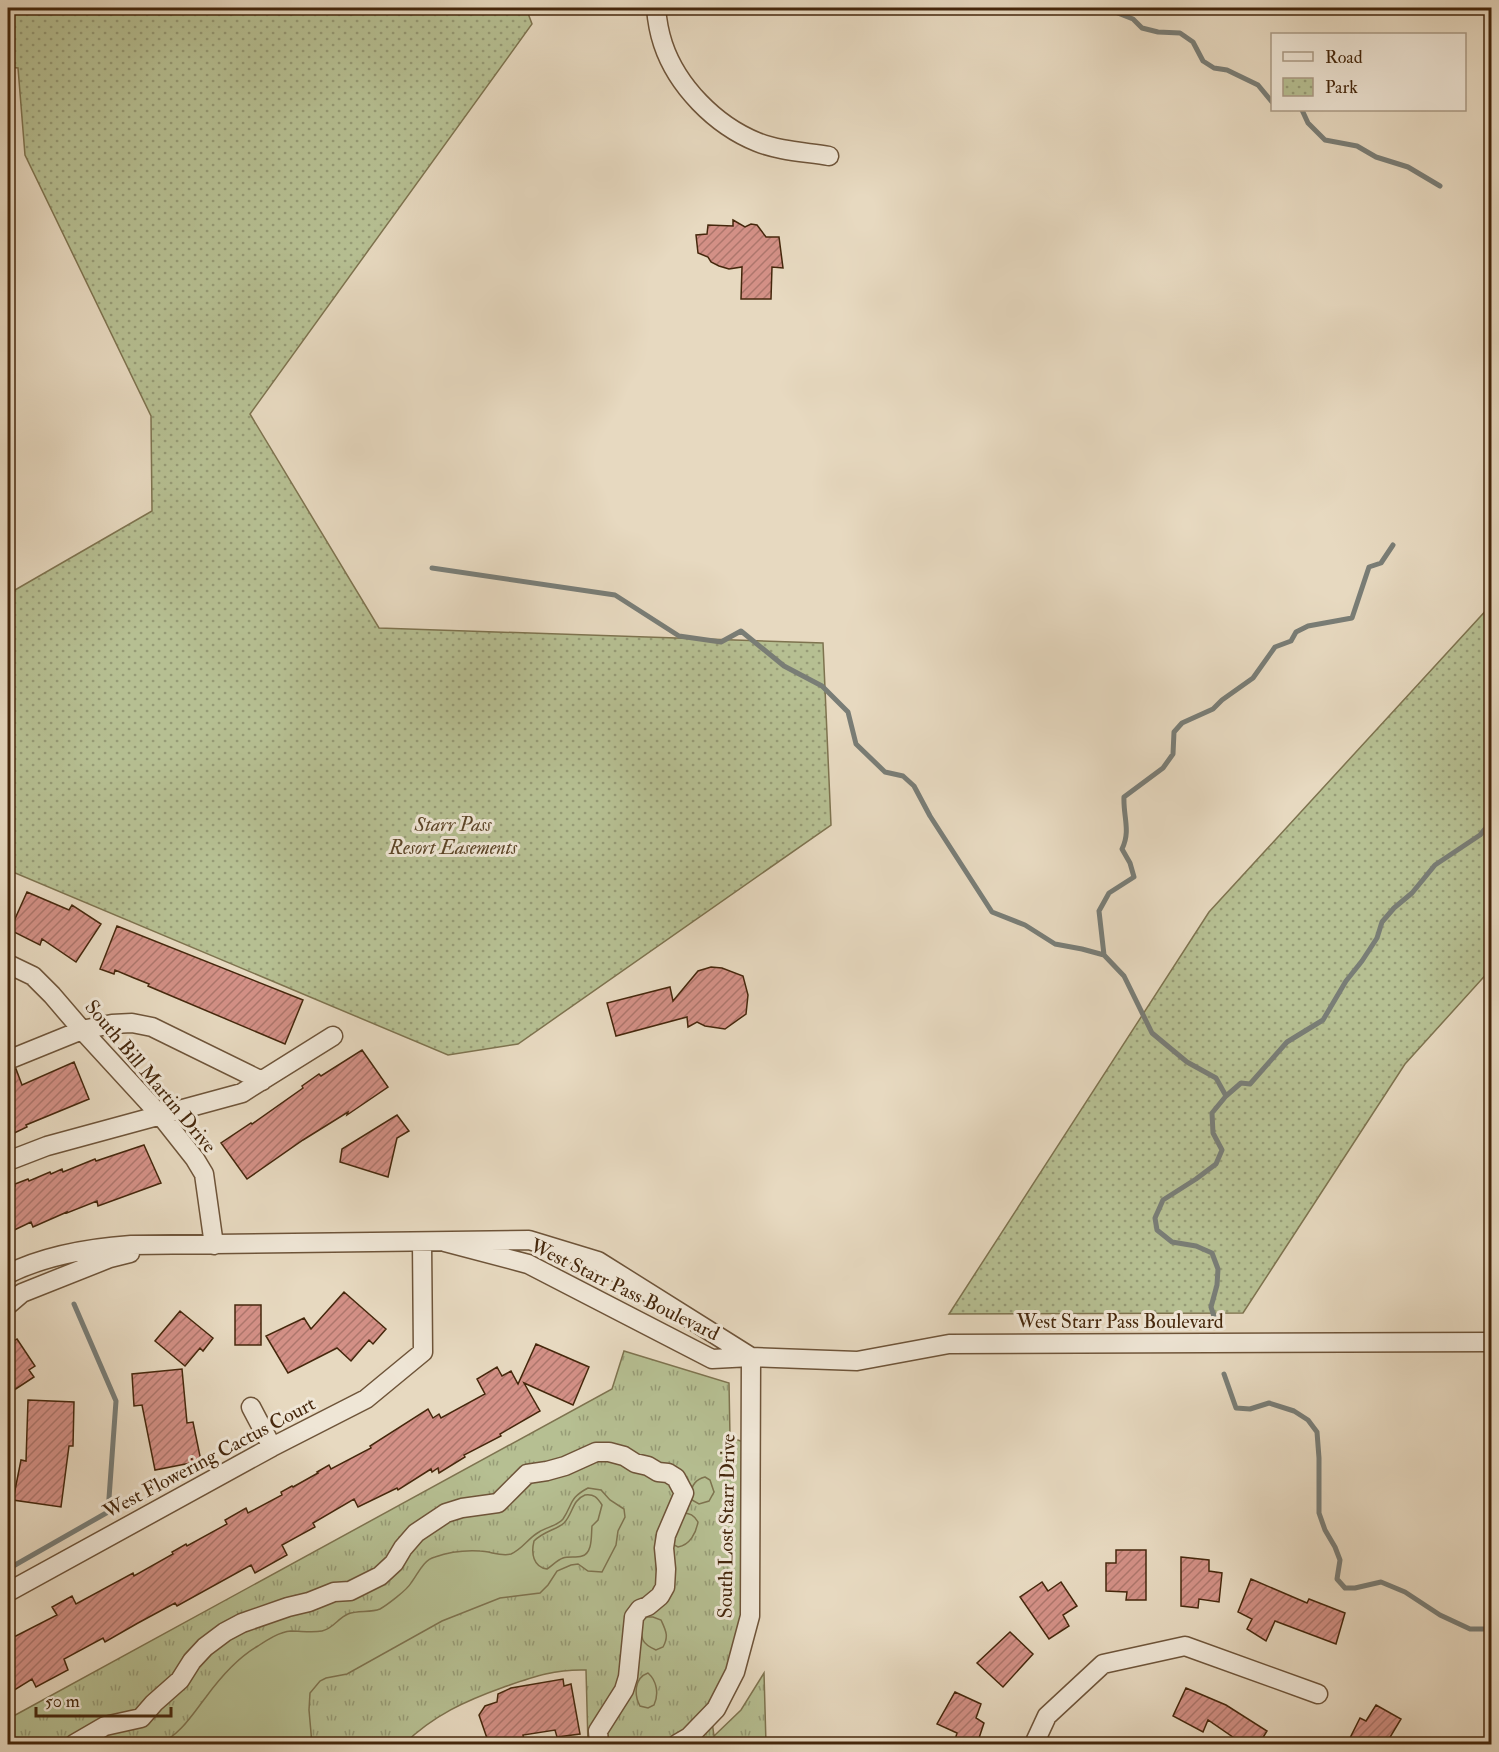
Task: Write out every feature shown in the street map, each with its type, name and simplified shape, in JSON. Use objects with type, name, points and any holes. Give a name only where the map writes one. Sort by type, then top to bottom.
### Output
[{"type":"street","points":[[656,8],[663,43],[671,64],[683,82],[713,115],[757,142],[783,149],[829,156]]},
{"type":"street","name":"South Bill Martin Drive","points":[[8,964],[33,976],[52,995],[161,1116],[195,1159],[204,1174],[214,1245]]},
{"type":"street","points":[[8,1060],[82,1030],[132,1023],[152,1027],[262,1081]]},
{"type":"street","points":[[8,1161],[47,1146],[242,1093],[333,1036]]},
{"type":"street","name":"West Starr Pass Boulevard","points":[[8,1274],[28,1264],[95,1248],[131,1245],[529,1240],[598,1261],[751,1357]]},
{"type":"street","name":"West Flowering Cactus Court","points":[[8,1592],[272,1447],[366,1399],[423,1352],[422,1242]]},
{"type":"street","name":"West Starr Pass Boulevard","points":[[445,1242],[528,1264],[712,1359],[751,1357],[857,1361],[949,1344],[1491,1342]]},
{"type":"street","name":"West Starr Pass Boulevard","points":[[8,1305],[22,1293],[110,1258],[161,1246]]},
{"type":"street","name":"South Lost Starr Drive","points":[[677,1744],[689,1737],[716,1709],[735,1672],[750,1616],[751,1357]]},
{"type":"street","points":[[250,1407],[272,1447]]},
{"type":"street","points":[[74,1744],[105,1726],[141,1718],[180,1680],[192,1661],[205,1647],[225,1632],[242,1623],[288,1607],[334,1592],[350,1591],[380,1576],[394,1563],[416,1533],[446,1513],[462,1508],[498,1503],[527,1474],[565,1466],[596,1452],[609,1452],[624,1456],[658,1472],[668,1473],[676,1478],[684,1493],[666,1535],[665,1587],[660,1596],[648,1606],[640,1609],[634,1617],[628,1677],[624,1690],[598,1731],[599,1744]]},
{"type":"street","points":[[1034,1744],[1047,1716],[1103,1664],[1185,1646],[1318,1694]]},
{"type":"green space","name":"Starr Pass Resort Easements","points":[[8,8],[526,8],[532,24],[250,414],[379,628],[823,643],[831,825],[518,1044],[448,1055],[8,870],[8,594],[152,511],[151,416],[25,155],[18,68],[8,67]]},
{"type":"green space","points":[[1491,605],[1491,969],[1405,1064],[1243,1313],[949,1314],[1209,912]]},
{"type":"green space","points":[[624,1351],[729,1383],[730,1437],[751,1445],[750,1611],[711,1714],[714,1736],[741,1710],[764,1673],[766,1744],[588,1744],[586,1670],[544,1674],[476,1698],[439,1717],[404,1744],[8,1744],[8,1719],[612,1389]]},
{"type":"green space","points":[[705,1477],[710,1480],[714,1492],[709,1501],[699,1504],[692,1500],[692,1489],[698,1480]]},
{"type":"green space","points":[[588,1488],[601,1490],[610,1500],[624,1509],[625,1517],[618,1531],[616,1545],[602,1572],[588,1571],[578,1564],[571,1565],[557,1571],[540,1593],[500,1598],[442,1621],[347,1674],[320,1681],[310,1693],[312,1744],[159,1744],[185,1724],[236,1662],[269,1639],[291,1631],[322,1631],[348,1614],[380,1609],[405,1589],[424,1564],[435,1557],[468,1551],[511,1554],[535,1534],[561,1521],[574,1498]],"holes":[[[585,1495],[595,1497],[602,1505],[598,1520],[592,1526],[588,1551],[582,1556],[565,1557],[547,1569],[542,1568],[534,1559],[534,1541],[564,1523],[575,1504]]]},
{"type":"green space","points":[[682,1513],[692,1515],[698,1522],[692,1538],[686,1544],[678,1547],[670,1543]]},
{"type":"green space","points":[[647,1617],[661,1620],[665,1630],[666,1640],[663,1647],[656,1650],[647,1645],[643,1639],[642,1621]]},
{"type":"green space","points":[[648,1673],[657,1692],[654,1705],[648,1708],[640,1706],[636,1687],[643,1675]]},
{"type":"building","points":[[733,220],[745,227],[751,224],[757,225],[766,237],[779,237],[783,268],[772,267],[771,299],[741,299],[742,267],[729,269],[719,266],[711,262],[708,257],[698,253],[696,235],[707,234],[708,225],[733,226]]},
{"type":"building","points":[[27,892],[69,910],[72,905],[101,924],[76,962],[42,939],[40,945],[10,930]]},
{"type":"building","points":[[117,926],[303,1000],[285,1044],[115,970],[114,974],[100,969]]},
{"type":"building","points":[[711,967],[722,968],[743,976],[748,995],[746,1014],[725,1029],[705,1026],[697,1022],[688,1027],[687,1017],[616,1036],[607,1003],[670,987],[673,1001],[698,971]]},
{"type":"building","points":[[362,1050],[388,1087],[347,1115],[348,1112],[303,1140],[247,1179],[221,1143],[252,1124],[319,1074],[321,1076]]},
{"type":"building","points":[[74,1062],[89,1099],[26,1125],[27,1127],[8,1136],[8,1071],[16,1069],[22,1085]]},
{"type":"building","points":[[397,1115],[409,1131],[397,1138],[388,1177],[340,1162],[342,1149]]},
{"type":"building","points":[[144,1145],[161,1183],[98,1206],[97,1201],[33,1227],[31,1222],[8,1233],[8,1190],[15,1184],[62,1169],[63,1172],[95,1159],[96,1161]]},
{"type":"building","points":[[344,1292],[386,1329],[373,1344],[369,1340],[351,1361],[337,1348],[288,1373],[266,1336],[304,1318],[311,1329]]},
{"type":"building","points":[[235,1305],[261,1305],[261,1345],[235,1345]]},
{"type":"building","points":[[180,1311],[213,1338],[203,1351],[200,1348],[185,1366],[155,1341]]},
{"type":"building","points":[[17,1339],[35,1366],[29,1370],[34,1377],[8,1394],[8,1345]]},
{"type":"building","points":[[536,1344],[589,1367],[573,1405],[524,1383],[540,1411],[500,1434],[501,1436],[464,1455],[465,1457],[439,1473],[438,1468],[432,1472],[431,1469],[398,1490],[397,1488],[358,1507],[354,1499],[313,1523],[315,1527],[282,1545],[287,1555],[255,1573],[251,1565],[177,1606],[175,1603],[105,1642],[103,1638],[64,1659],[68,1670],[36,1687],[32,1679],[8,1694],[8,1640],[57,1615],[52,1607],[72,1596],[76,1604],[133,1573],[134,1576],[186,1544],[187,1546],[227,1524],[225,1520],[246,1508],[248,1513],[282,1495],[281,1492],[329,1465],[331,1469],[371,1448],[370,1446],[428,1409],[433,1418],[439,1414],[441,1418],[485,1394],[477,1379],[497,1367],[502,1376],[511,1371],[518,1384]]},
{"type":"building","points":[[182,1369],[187,1423],[193,1422],[201,1461],[155,1470],[142,1405],[134,1406],[132,1374]]},
{"type":"building","points":[[28,1400],[74,1402],[73,1446],[69,1446],[61,1507],[13,1500],[21,1460],[26,1461]]},
{"type":"building","points":[[1116,1550],[1146,1550],[1146,1600],[1126,1600],[1127,1592],[1106,1591],[1106,1563],[1116,1563]]},
{"type":"building","points":[[1181,1557],[1209,1560],[1209,1571],[1222,1573],[1219,1602],[1199,1599],[1198,1608],[1181,1606]]},
{"type":"building","points":[[1251,1579],[1307,1603],[1309,1599],[1345,1613],[1336,1644],[1275,1621],[1266,1641],[1247,1629],[1252,1619],[1238,1612]]},
{"type":"building","points":[[1042,1582],[1048,1591],[1061,1582],[1077,1606],[1063,1615],[1069,1626],[1049,1639],[1020,1597]]},
{"type":"building","points":[[1010,1632],[1033,1654],[1003,1687],[977,1663]]},
{"type":"building","points":[[563,1679],[564,1686],[571,1684],[580,1734],[557,1737],[555,1730],[523,1735],[524,1739],[510,1744],[489,1744],[479,1715],[485,1706],[497,1702],[498,1694],[511,1688]]},
{"type":"building","points":[[1186,1688],[1226,1705],[1267,1731],[1259,1744],[1243,1744],[1208,1720],[1203,1732],[1173,1716]]},
{"type":"building","points":[[955,1692],[981,1704],[976,1718],[984,1723],[977,1744],[965,1744],[955,1740],[957,1733],[937,1724]]},
{"type":"building","points":[[1376,1705],[1401,1719],[1386,1744],[1358,1744],[1349,1740],[1360,1718],[1366,1721]]},
{"type":"waterway","points":[[1105,8],[1133,19],[1142,28],[1158,32],[1180,33],[1193,42],[1203,61],[1214,68],[1227,70],[1258,85],[1271,101]]},
{"type":"waterway","points":[[1302,111],[1308,123],[1325,140],[1357,146],[1376,157],[1408,167],[1440,186]]},
{"type":"waterway","points":[[1104,955],[1099,911],[1109,893],[1134,877],[1130,863],[1122,849],[1126,836],[1124,797],[1163,768],[1173,754],[1174,732],[1182,723],[1213,709],[1253,678],[1275,647],[1291,641],[1296,632],[1308,626],[1352,618],[1369,567],[1381,563],[1393,545]]},
{"type":"waterway","points":[[432,568],[615,595],[679,636],[721,642],[741,631],[784,666],[822,686],[848,712],[856,744],[885,772],[903,776],[914,786],[930,816],[992,912],[1025,925],[1055,944],[1104,955],[1124,976],[1152,1033],[1187,1062],[1216,1078],[1226,1096],[1212,1113],[1213,1133],[1222,1150],[1216,1164],[1163,1200],[1155,1218],[1157,1230],[1172,1242],[1196,1246],[1212,1253],[1218,1269],[1217,1285],[1211,1307],[1216,1323]]},
{"type":"waterway","points":[[1226,1096],[1241,1083],[1250,1084],[1287,1042],[1323,1020],[1346,981],[1377,938],[1382,922],[1412,893],[1435,865],[1480,835],[1492,821]]},
{"type":"waterway","points":[[8,1569],[108,1512],[116,1401],[74,1304]]},
{"type":"waterway","points":[[1224,1374],[1236,1408],[1250,1409],[1269,1403],[1294,1411],[1308,1420],[1317,1432],[1319,1513],[1340,1560],[1337,1579],[1345,1588],[1381,1582],[1405,1592],[1440,1615],[1470,1629],[1492,1629]]}]
